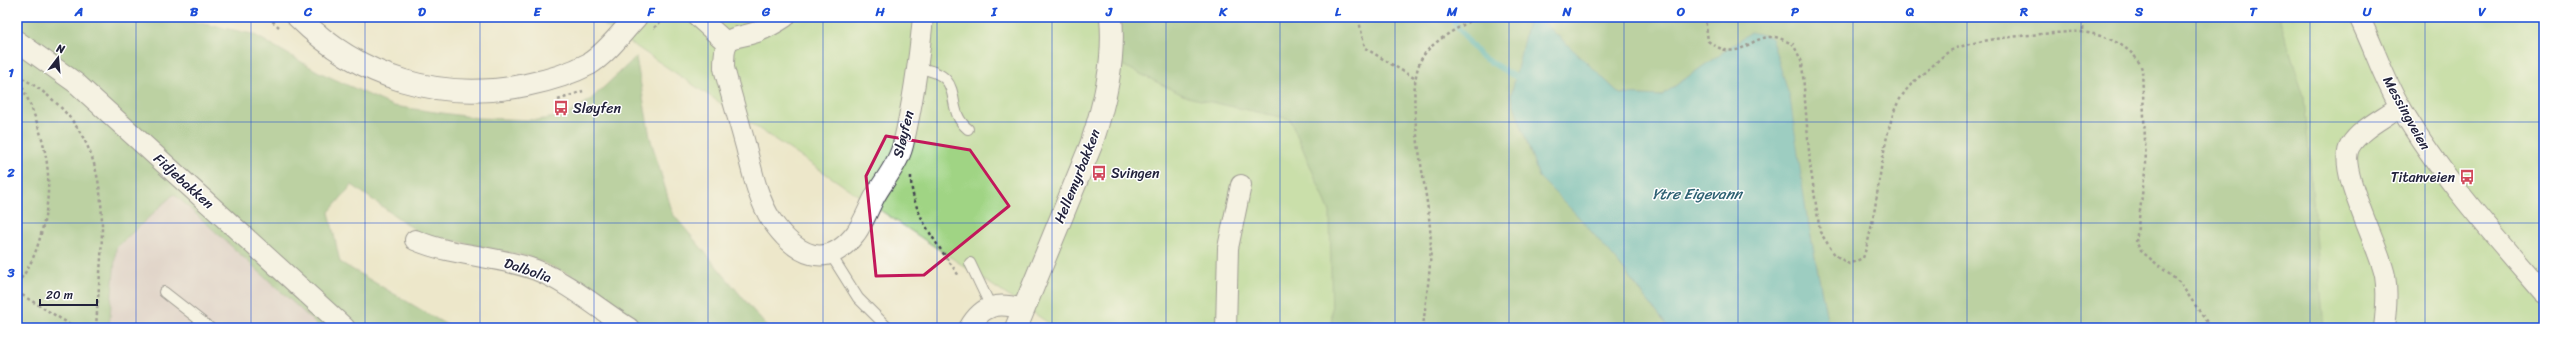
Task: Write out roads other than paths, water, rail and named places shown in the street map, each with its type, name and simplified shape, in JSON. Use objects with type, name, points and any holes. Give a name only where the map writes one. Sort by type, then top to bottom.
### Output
[{"type":"street","points":[[298,17],[336,50],[380,74],[422,87],[464,91],[514,88],[536,83],[589,64],[602,53],[636,17]]},
{"type":"street","points":[[698,17],[727,42]]},
{"type":"street","points":[[785,17],[756,32],[734,36],[727,42],[724,53],[724,68],[762,200],[772,220],[787,238],[814,255],[827,257],[831,254]]},
{"type":"street","name":"Sløyfen","points":[[831,254],[842,248],[856,232],[895,164],[902,147],[917,68],[923,17]]},
{"type":"street","name":"Hellemyrbakken","points":[[1020,319],[1091,145],[1101,114],[1111,57],[1111,17]]},
{"type":"street","name":"Messingveien","points":[[2359,17],[2400,106],[2436,162],[2544,292]]},
{"type":"street","name":"Fidjebakken","points":[[17,40],[76,83],[345,328]]},
{"type":"street","points":[[2384,328],[2386,311],[2385,277],[2375,242],[2349,177],[2347,161],[2350,146],[2368,128],[2400,106]]},
{"type":"street","points":[[1226,328],[1228,248],[1241,185]]},
{"type":"street","name":"Dalbolia","points":[[415,240],[450,252],[496,259],[536,270],[573,289],[629,328]]},
{"type":"street","points":[[969,328],[984,310],[998,305],[1010,305],[1020,319]]},
{"type":"lane","points":[[917,68],[937,72],[948,82],[959,118],[968,129]]},
{"type":"lane","points":[[831,254],[858,298],[888,328]]},
{"type":"lane","points":[[970,262],[991,307]]},
{"type":"lane","points":[[164,292],[210,328]]},
{"type":"water","name":"Ytre Eigevann","points":[[1529,17],[1538,17],[1620,94],[1661,96],[1751,32],[1771,37],[1790,98],[1806,211],[1827,320],[1839,328],[1669,328],[1616,260],[1576,214],[1539,177],[1511,96]]},
{"type":"waterway","points":[[1450,17],[1480,56],[1516,77]]},
{"type":"place","name":"Sløyfen","points":[[561,108]]},
{"type":"place","name":"Svingen","points":[[1099,173]]},
{"type":"place","name":"Titanveien","points":[[2467,177]]}]
